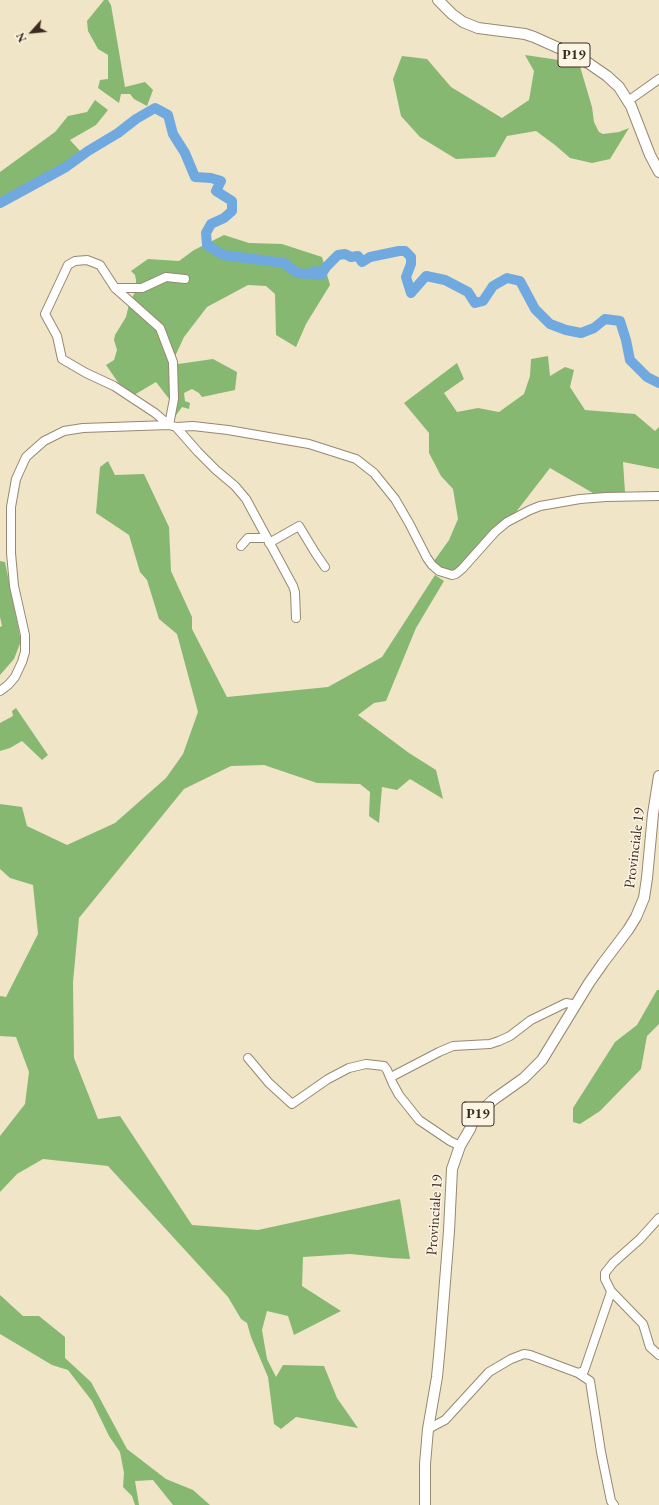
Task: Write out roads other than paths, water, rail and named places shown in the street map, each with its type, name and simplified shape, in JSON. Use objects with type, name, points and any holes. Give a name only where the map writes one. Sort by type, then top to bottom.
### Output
[{"type":"main road","name":"P19","points":[[438,0],[452,14],[463,22],[478,28],[525,34],[550,43],[581,58],[614,81],[628,101],[650,155],[659,172]]},
{"type":"main road","name":"Provinciale 19","points":[[425,1505],[425,1464],[428,1429],[440,1344],[449,1231],[452,1169],[460,1146],[474,1118],[493,1100],[524,1078],[542,1060],[603,963],[636,917],[644,898],[653,814],[659,776]]},
{"type":"street","points":[[628,101],[659,79]]},
{"type":"street","points":[[172,426],[174,399],[173,362],[160,328],[115,288],[100,265],[87,260],[75,261],[68,265],[45,314],[57,336],[62,359],[86,373],[114,386],[155,413],[172,426],[216,470],[242,493],[295,592],[296,618]]},
{"type":"street","points":[[115,288],[142,288],[166,277],[185,279]]},
{"type":"street","points":[[0,691],[15,677],[25,652],[25,635],[12,569],[10,525],[14,485],[21,465],[26,457],[54,435],[72,428],[193,426],[286,439],[309,444],[356,459],[374,473],[395,499],[430,562],[439,571],[452,575],[456,574],[462,569],[495,532],[507,522],[530,510],[546,505],[580,499],[659,496]]},
{"type":"street","points":[[241,546],[248,538],[268,540],[299,526],[325,567]]},
{"type":"street","points":[[390,1077],[445,1049],[466,1045],[490,1044],[499,1041],[510,1036],[531,1020],[566,1002],[575,1006]]},
{"type":"street","points":[[248,1058],[269,1082],[292,1104],[340,1072],[356,1065],[366,1064],[384,1066],[388,1070],[399,1094],[419,1120],[460,1146]]},
{"type":"street","points":[[659,1218],[640,1239],[613,1263],[605,1273],[605,1279],[611,1291],[643,1324],[650,1347],[659,1355]]},
{"type":"street","points":[[578,1373],[584,1371],[611,1291]]},
{"type":"street","points":[[428,1429],[445,1420],[489,1372],[497,1366],[524,1354],[578,1373],[590,1381],[601,1452],[611,1501],[614,1505]]},
{"type":"waterway","points":[[0,203],[66,167],[88,151],[118,133],[136,119],[155,108],[168,115],[173,134],[185,153],[195,177],[211,178],[221,181],[216,191],[232,201],[232,211],[224,218],[211,224],[206,233],[207,245],[223,255],[284,263],[297,273],[308,274],[315,271],[316,275],[321,275],[326,267],[338,255],[345,254],[351,257],[358,256],[362,262],[370,257],[405,251],[411,257],[411,264],[406,277],[411,293],[426,276],[445,280],[468,292],[475,303],[483,301],[493,286],[507,278],[520,281],[535,309],[550,324],[566,330],[581,333],[594,328],[605,319],[620,321],[630,360],[647,377],[659,383]]}]
